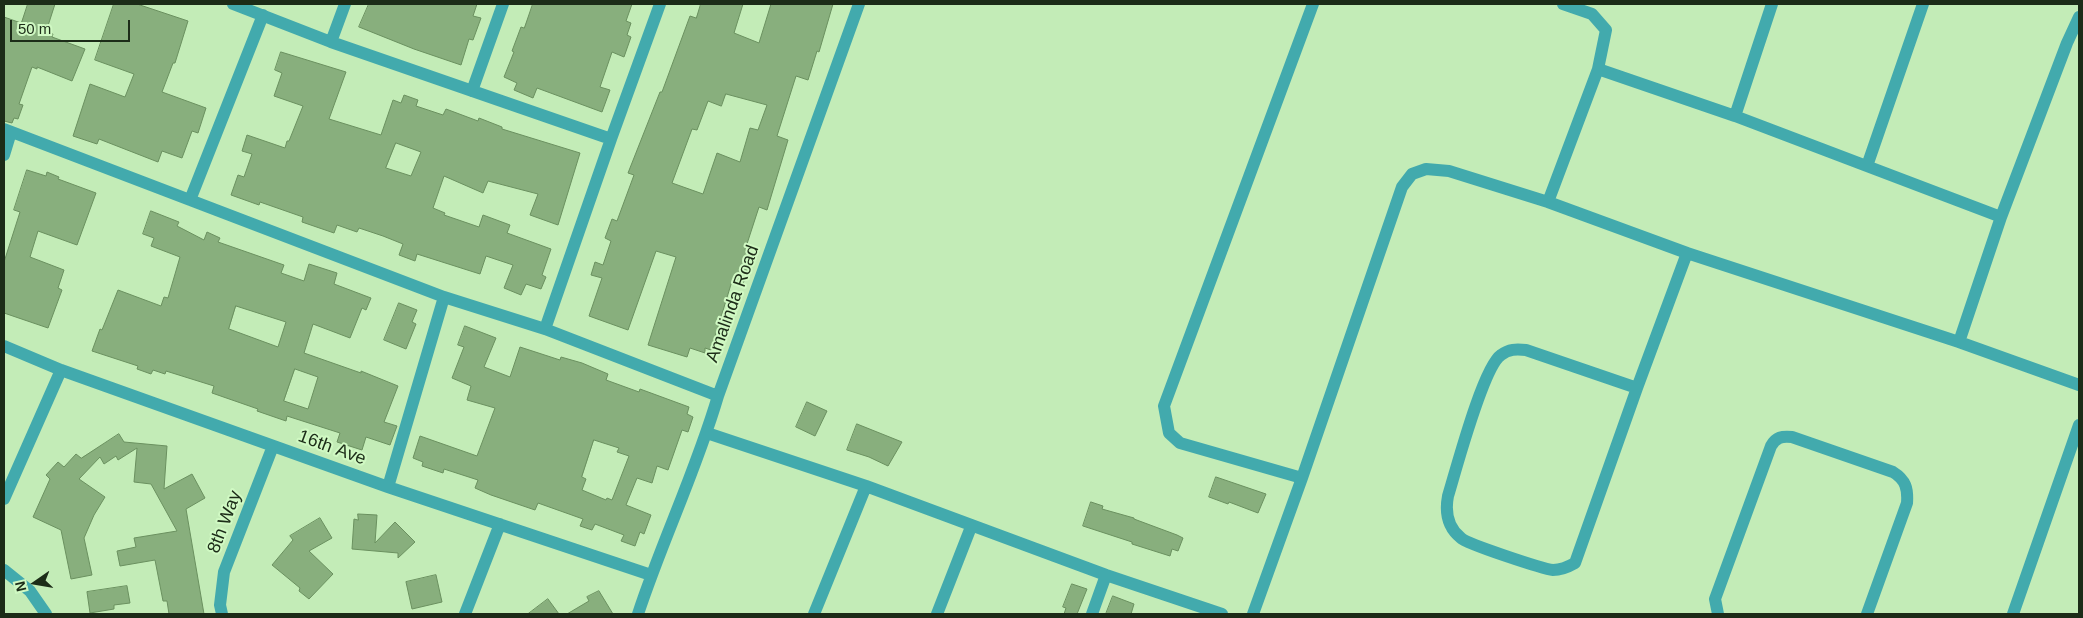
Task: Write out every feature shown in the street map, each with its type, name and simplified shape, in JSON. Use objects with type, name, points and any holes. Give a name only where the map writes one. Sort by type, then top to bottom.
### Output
[{"type":"street","points":[[233,4],[331,42],[610,139]]},
{"type":"street","points":[[331,42],[345,4]]},
{"type":"street","points":[[472,91],[503,4]]},
{"type":"street","points":[[545,329],[610,139],[660,4]]},
{"type":"street","name":"Amalinda Road","points":[[638,614],[651,574],[707,433],[718,396],[859,4]]},
{"type":"street","points":[[1302,478],[1180,443],[1169,433],[1164,406],[1313,4]]},
{"type":"street","points":[[1548,202],[1598,69],[1606,30],[1592,14],[1563,4]]},
{"type":"street","points":[[1735,116],[1772,4]]},
{"type":"street","points":[[1868,166],[1923,4]]},
{"type":"street","points":[[190,200],[263,15]]},
{"type":"street","points":[[1959,342],[2001,217],[2067,43],[2079,17]]},
{"type":"street","points":[[1598,69],[1735,116],[2001,217]]},
{"type":"street","points":[[4,155],[7,130],[444,297],[545,329],[718,396]]},
{"type":"street","points":[[1253,614],[1402,187],[1412,174],[1426,168],[1449,171],[1548,202],[1687,253],[1959,342],[2079,385]]},
{"type":"street","points":[[1637,388],[1526,350],[1512,349],[1499,356],[1486,377],[1445,510],[1448,522],[1461,539],[1553,570],[1566,568],[1575,563],[1687,253]]},
{"type":"street","points":[[388,487],[444,297]]},
{"type":"street","name":"16th Ave","points":[[4,346],[61,370],[388,487],[651,574]]},
{"type":"street","points":[[4,499],[61,370]]},
{"type":"street","points":[[2013,614],[2076,444],[2079,425]]},
{"type":"street","points":[[707,433],[866,486],[971,527],[1222,614]]},
{"type":"street","points":[[1718,614],[1715,600],[1771,446],[1775,440],[1783,436],[1792,437],[1893,472],[1903,478],[1908,491],[1907,504],[1867,614]]},
{"type":"street","name":"8th Way","points":[[222,614],[220,605],[224,572],[273,446]]},
{"type":"street","points":[[814,614],[866,486]]},
{"type":"street","points":[[465,614],[500,524]]},
{"type":"street","points":[[937,614],[971,527]]},
{"type":"street","points":[[4,570],[30,591],[46,614]]},
{"type":"street","points":[[1092,614],[1106,575]]},
{"type":"building","points":[[28,4],[55,4],[46,32],[53,34],[52,37],[85,49],[72,81],[37,67],[37,69],[32,67],[19,104],[23,105],[18,119],[14,118],[12,123],[4,121],[4,17],[21,23]]},
{"type":"building","points":[[114,4],[137,4],[188,21],[175,63],[173,63],[162,92],[206,108],[198,133],[192,131],[182,158],[162,151],[158,162],[99,139],[97,144],[73,136],[90,84],[125,97],[134,74],[95,60]]},
{"type":"building","points":[[369,4],[477,4],[473,16],[481,18],[473,40],[469,39],[461,65],[359,27]]},
{"type":"building","points":[[533,4],[632,4],[626,21],[631,23],[627,35],[631,37],[624,57],[612,52],[600,87],[610,90],[602,112],[537,88],[533,98],[514,90],[517,83],[504,77],[521,27],[524,28]]},
{"type":"building","points":[[701,4],[743,4],[734,33],[759,43],[771,4],[833,4],[819,52],[817,51],[808,80],[796,76],[777,136],[788,140],[767,210],[759,207],[745,250],[753,253],[743,284],[732,281],[711,350],[705,348],[705,353],[690,348],[687,357],[648,345],[676,257],[656,251],[628,330],[589,316],[602,278],[591,275],[595,262],[603,265],[611,241],[605,238],[612,219],[617,221],[634,175],[628,173],[660,92],[662,92],[690,16],[696,18]],"holes":[[[726,94],[767,105],[758,130],[750,128],[740,162],[717,153],[703,194],[672,183],[692,129],[697,130],[708,101],[721,106]]]},
{"type":"building","points":[[281,52],[346,72],[329,119],[381,135],[393,100],[401,103],[404,95],[418,100],[416,106],[443,115],[446,109],[478,121],[479,118],[502,127],[502,129],[580,153],[558,225],[530,215],[538,194],[488,181],[483,193],[444,176],[433,208],[445,213],[444,215],[479,227],[483,215],[510,225],[507,233],[551,249],[542,275],[546,277],[541,289],[526,284],[521,295],[504,288],[513,265],[486,256],[480,274],[417,254],[415,261],[399,255],[403,244],[383,236],[359,228],[357,232],[337,225],[334,233],[302,222],[303,217],[260,202],[259,205],[231,195],[238,175],[244,177],[252,154],[242,151],[247,135],[285,148],[303,106],[274,96],[282,73],[275,70]],"holes":[[[396,143],[421,152],[411,176],[386,168]]]},
{"type":"building","points":[[27,170],[46,176],[47,172],[59,177],[58,179],[96,193],[77,245],[38,231],[30,257],[64,270],[58,288],[62,290],[48,328],[4,313],[4,262],[20,212],[14,210]]},
{"type":"building","points":[[151,211],[179,222],[177,226],[204,240],[207,232],[220,238],[218,242],[284,265],[281,273],[304,281],[309,264],[337,273],[334,284],[371,298],[366,310],[362,308],[350,338],[313,324],[304,353],[361,373],[361,371],[398,386],[384,422],[397,426],[390,445],[366,437],[362,450],[337,442],[340,433],[287,416],[286,421],[212,393],[214,386],[166,371],[165,374],[153,370],[151,374],[137,369],[138,366],[92,351],[118,290],[161,306],[164,297],[168,298],[180,257],[151,246],[154,238],[143,234]],"holes":[[[236,306],[286,322],[278,347],[229,329]],[[295,369],[318,377],[308,409],[284,401]]]},
{"type":"building","points":[[399,303],[417,310],[412,322],[416,324],[406,349],[384,340]]},
{"type":"building","points":[[465,326],[496,338],[484,367],[510,377],[520,347],[560,360],[561,357],[582,363],[608,374],[606,380],[639,392],[640,389],[689,407],[687,414],[693,417],[688,432],[682,430],[668,470],[657,466],[652,483],[637,478],[626,505],[651,515],[644,534],[640,532],[635,546],[621,541],[624,535],[595,524],[592,530],[580,526],[583,519],[538,503],[535,510],[491,495],[475,488],[478,480],[444,469],[443,473],[422,466],[423,462],[413,458],[420,436],[477,456],[495,408],[467,400],[471,386],[452,378],[464,347],[458,345]],"holes":[[[594,440],[619,448],[617,452],[629,456],[612,500],[607,498],[606,500],[582,490],[586,479],[582,477]]]},
{"type":"building","points":[[807,402],[827,411],[815,436],[796,427]]},
{"type":"building","points":[[857,424],[902,442],[888,466],[847,450]]},
{"type":"building","points":[[119,434],[124,442],[167,446],[164,489],[192,474],[205,498],[186,509],[204,614],[169,614],[167,601],[163,601],[155,560],[120,566],[117,551],[136,547],[134,538],[177,531],[151,484],[134,482],[137,448],[118,460],[116,456],[104,464],[100,457],[79,479],[105,497],[94,515],[84,538],[92,575],[71,579],[61,530],[33,517],[50,479],[46,475],[58,462],[64,467],[76,454],[81,458]]},
{"type":"building","points":[[1216,477],[1266,494],[1258,513],[1209,497]]},
{"type":"building","points":[[1091,502],[1103,506],[1102,509],[1134,518],[1183,538],[1178,551],[1172,549],[1170,556],[1083,526]]},
{"type":"building","points":[[358,514],[377,515],[375,543],[395,522],[415,542],[398,558],[398,553],[352,549],[354,519],[358,520]]},
{"type":"building","points":[[320,518],[332,538],[309,551],[333,574],[309,599],[299,591],[300,588],[272,565],[293,540],[290,536]]},
{"type":"building","points":[[436,575],[442,602],[412,609],[406,582]]},
{"type":"building","points":[[1072,584],[1087,589],[1077,614],[1064,614],[1066,608],[1063,607]]},
{"type":"building","points":[[127,586],[130,603],[114,605],[114,609],[90,613],[87,592]]},
{"type":"building","points":[[599,591],[613,614],[567,614],[589,601],[587,597]]},
{"type":"building","points":[[1113,596],[1134,604],[1131,614],[1106,614]]},
{"type":"building","points":[[548,599],[559,614],[528,614]]}]
